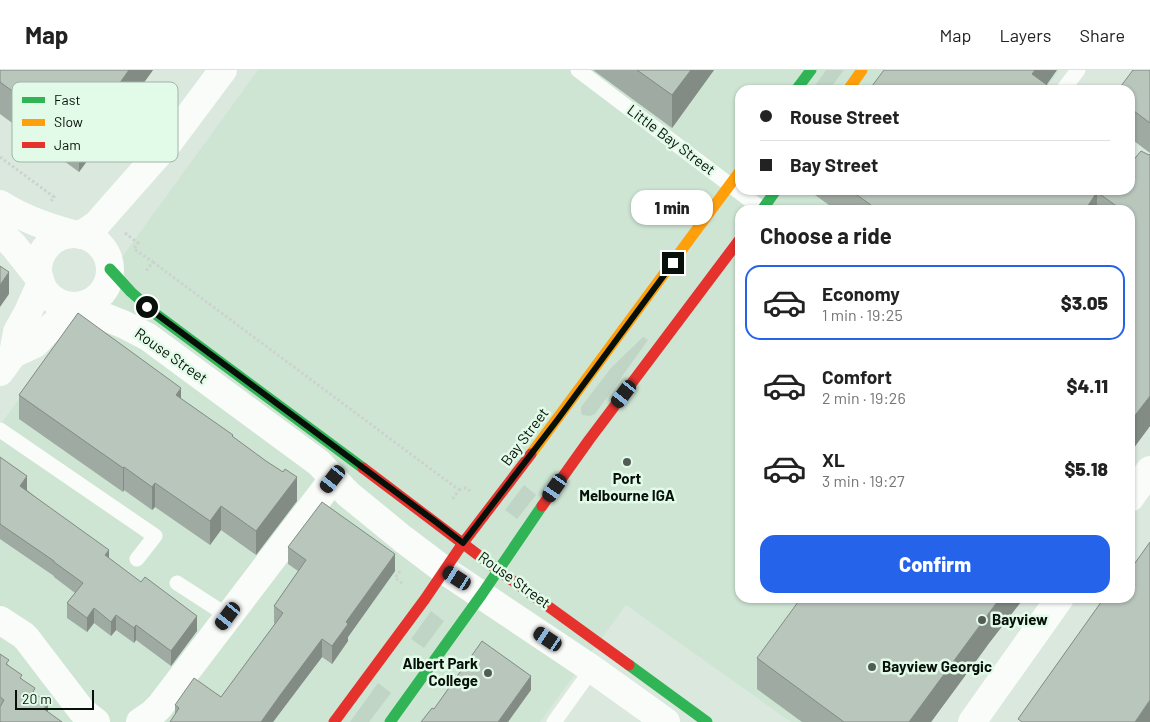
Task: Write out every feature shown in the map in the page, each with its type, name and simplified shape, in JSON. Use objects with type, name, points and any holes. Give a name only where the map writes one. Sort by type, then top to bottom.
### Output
[{"type":"main road","points":[[800,85],[811,70]]},
{"type":"main road","points":[[852,85],[862,70]]},
{"type":"main road","name":"Bay Street","points":[[334,722],[425,599],[463,543],[562,422],[735,178]]},
{"type":"main road","points":[[390,722],[482,594],[585,438],[735,245]]},
{"type":"main road","name":"Rouse Street","points":[[110,265],[131,292],[147,307],[498,570],[707,722]]},
{"type":"street","points":[[178,130],[223,70]]},
{"type":"street","points":[[6,363],[17,332],[28,312],[40,281],[39,264],[45,249],[58,239],[77,235],[97,224],[151,162]]},
{"type":"street","points":[[0,232],[14,246],[50,297],[65,305],[76,306],[86,304],[101,294],[106,286],[109,278],[109,251],[118,228],[157,162]]},
{"type":"street","points":[[0,204],[35,223],[92,239],[104,250],[110,265]]},
{"type":"street","points":[[6,363],[35,344],[50,328],[76,306]]},
{"type":"street","name":"Rouse Street","points":[[76,306],[118,322],[148,337],[309,455],[348,494],[444,570],[592,669],[666,722]]},
{"type":"street","points":[[140,722],[160,706],[333,479]]},
{"type":"street","points":[[972,722],[1056,603]]},
{"type":"street","points":[[0,620],[27,639],[82,711],[96,722]]},
{"type":"lane","name":"Little Bay Street","points":[[578,70],[735,189]]},
{"type":"lane","points":[[1067,85],[1078,70]]},
{"type":"lane","name":"Little Bay Street","points":[[743,195],[756,205]]},
{"type":"lane","points":[[0,430],[155,536],[137,559]]},
{"type":"lane","points":[[177,583],[228,616]]},
{"type":"lane","points":[[554,722],[592,669]]},
{"type":"shaded area","points":[[258,70],[1059,70],[1048,85],[735,85],[735,195],[1130,195],[1130,205],[735,205],[735,603],[1017,603],[930,722],[791,722],[626,605],[540,722],[0,722],[0,425]]},
{"type":"shaded area","points":[[826,70],[844,70],[833,85],[816,85]]},
{"type":"shaded area","points":[[643,337],[648,340],[595,414],[590,416],[582,415],[581,407],[611,368]]},
{"type":"shaded area","points":[[524,485],[536,495],[517,519],[505,510]]},
{"type":"shaded area","points":[[431,611],[444,621],[424,648],[411,639]]},
{"type":"shaded area","points":[[378,683],[391,693],[369,722],[350,722]]},
{"type":"building","points":[[0,70],[129,70],[120,82],[12,82],[12,91],[0,82]]},
{"type":"building","points":[[637,70],[691,70],[672,95]]},
{"type":"building","points":[[884,70],[1035,70],[1032,74],[1047,85],[873,85]]},
{"type":"building","points":[[1133,70],[1150,70],[1150,123],[1135,112],[1135,85],[1122,85]]},
{"type":"building","points":[[1141,151],[1150,154],[1150,396],[1135,416],[1135,205],[1115,205],[1101,195],[1135,195],[1135,158]]},
{"type":"building","points":[[857,195],[1095,195],[1088,205],[871,205]]},
{"type":"building","points":[[0,266],[9,272],[0,285]]},
{"type":"building","points":[[78,313],[181,388],[176,395],[266,461],[283,472],[285,469],[297,477],[256,531],[221,506],[210,521],[155,483],[152,487],[123,468],[19,395]]},
{"type":"building","points":[[0,457],[27,476],[20,486],[109,550],[105,555],[141,582],[145,577],[197,616],[171,651],[136,625],[134,628],[116,615],[111,622],[94,608],[87,618],[67,603],[83,583],[0,524]]},
{"type":"building","points":[[322,502],[395,554],[346,622],[348,624],[332,646],[322,639],[261,722],[170,722],[179,708],[175,705],[194,678],[221,697],[283,613],[274,606],[306,560],[288,547]]},
{"type":"building","points":[[1150,542],[1150,700],[1135,722],[1022,722],[1018,719],[1100,603],[1135,603],[1135,563]]},
{"type":"building","name":"Bayview Georgic","points":[[797,603],[996,603],[909,722],[844,722],[757,658]]},
{"type":"building","points":[[482,641],[531,676],[498,722],[421,722],[432,708],[434,709]]},
{"type":"building","points":[[0,654],[9,660],[6,664],[22,675],[20,678],[35,688],[33,692],[48,703],[44,709],[62,722],[0,722],[0,707],[4,700],[0,697]]},
{"type":"traffic: fast","points":[[800,85],[811,70]]},
{"type":"traffic: fast","points":[[766,205],[772,195]]},
{"type":"traffic: fast","points":[[110,269],[131,292],[157,315],[363,468]]},
{"type":"traffic: fast","points":[[390,722],[482,594],[542,506]]},
{"type":"traffic: fast","points":[[629,665],[707,722]]},
{"type":"traffic: slow","points":[[852,85],[862,70]]},
{"type":"traffic: slow","points":[[531,454],[735,178]]},
{"type":"traffic: jam","points":[[542,506],[589,440],[735,246]]},
{"type":"traffic: jam","points":[[334,722],[425,599],[463,543],[531,454]]},
{"type":"traffic: jam","points":[[363,468],[498,570],[629,665]]},
{"type":"place","name":"Port Melbourne IGA","points":[[627,462]]},
{"type":"place","name":"Bayview","points":[[982,620]]},
{"type":"place","name":"Bayview Georgic","points":[[872,667]]},
{"type":"place","name":"Albert Park College","points":[[488,673]]},
{"type":"route","points":[[147,307],[463,543],[558,419],[673,263]]}]
